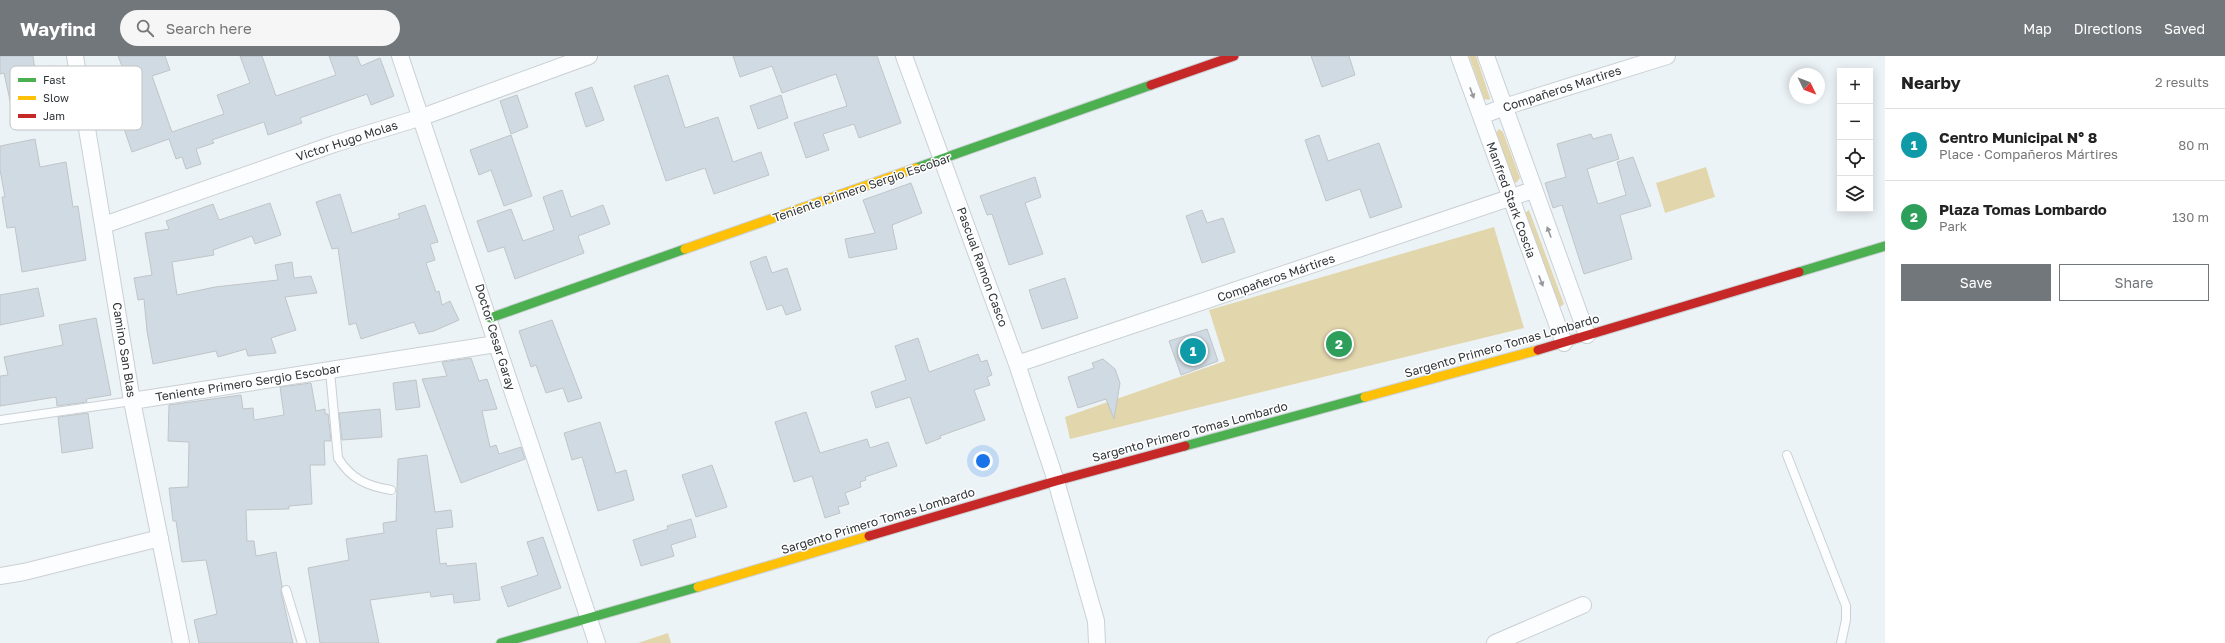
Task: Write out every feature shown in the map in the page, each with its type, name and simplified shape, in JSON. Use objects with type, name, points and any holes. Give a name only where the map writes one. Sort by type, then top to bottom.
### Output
[{"type":"street","name":"Camino San Blas","points":[[75,56],[77,66]]},
{"type":"street","name":"Doctor Cesar Garay","points":[[400,56],[490,318],[496,344],[597,643]]},
{"type":"street","name":"Victor Hugo Molas","points":[[104,225],[334,144],[422,117],[589,56]]},
{"type":"street","name":"Pascual Ramon Casco","points":[[904,56],[1017,364],[1056,480],[1096,620],[1097,643]]},
{"type":"street","name":"Teniente Primero Sergio Escobar","points":[[490,318],[1234,56]]},
{"type":"street","name":"Manfred Stark Coscia","points":[[1459,56],[1564,343]]},
{"type":"street","name":"Manfred Stark Coscia","points":[[1486,56],[1533,190],[1587,334]]},
{"type":"street","name":"Compañeros Martires","points":[[1481,116],[1504,107],[1667,56]]},
{"type":"street","name":"Camino San Blas","points":[[88,130],[132,401],[181,643]]},
{"type":"street","name":"Compañeros Mártires","points":[[1017,364],[1533,190]]},
{"type":"street","name":"Sargento Primero Tomas Lombardo","points":[[501,643],[588,619],[1056,480],[1564,343],[1587,334],[1885,246]]},
{"type":"street","name":"Teniente Primero Sergio Escobar","points":[[132,401],[496,344]]},
{"type":"street","points":[[0,576],[24,572],[160,538]]},
{"type":"street","points":[[1495,643],[1583,605]]},
{"type":"lane","points":[[330,371],[338,458],[344,468],[362,482],[391,490]]},
{"type":"lane","name":"Teniente Primero Sergio Escobar","points":[[0,420],[132,401]]},
{"type":"lane","points":[[1788,455],[1846,606],[1846,620],[1841,643]]},
{"type":"lane","points":[[286,590],[302,643]]},
{"type":"shaded area","points":[[1469,56],[1476,56],[1490,98],[1489,100],[1484,99]]},
{"type":"shaded area","points":[[1499,129],[1503,132],[1520,178],[1516,183],[1512,180],[1495,134]]},
{"type":"shaded area","points":[[1706,167],[1715,197],[1665,213],[1656,183]]},
{"type":"shaded area","points":[[1529,210],[1564,304],[1559,308],[1525,213]]},
{"type":"shaded area","points":[[1494,227],[1524,328],[1070,439],[1065,417],[1225,361],[1209,310]]},
{"type":"shaded area","points":[[668,633],[671,643],[638,643]]},
{"type":"building","points":[[0,56],[33,56],[34,66],[10,66],[10,100],[4,73],[0,74]]},
{"type":"building","points":[[118,56],[165,56],[170,70],[152,76],[172,132],[224,114],[217,95],[250,83],[240,56],[262,56],[276,96],[336,75],[329,56],[357,56],[361,66],[380,58],[394,96],[371,105],[367,94],[300,118],[302,123],[268,135],[264,122],[212,140],[214,143],[196,149],[201,164],[186,169],[182,157],[176,159],[169,139],[132,152],[124,130],[142,130],[142,66],[122,66]]},
{"type":"building","points":[[733,56],[877,56],[901,123],[859,138],[854,124],[823,134],[829,150],[806,158],[794,123],[847,106],[836,74],[782,93],[772,66],[740,77]]},
{"type":"building","points":[[1311,56],[1349,56],[1355,75],[1322,87]]},
{"type":"building","points":[[668,75],[685,128],[718,117],[733,162],[761,152],[769,175],[714,194],[705,168],[666,181],[634,86]]},
{"type":"building","points":[[592,87],[604,120],[586,127],[575,93]]},
{"type":"building","points":[[517,95],[528,127],[511,134],[500,101]]},
{"type":"building","points":[[781,95],[788,118],[758,129],[750,106]]},
{"type":"building","points":[[1591,134],[1593,139],[1611,134],[1619,159],[1587,169],[1598,204],[1626,195],[1617,162],[1633,157],[1651,206],[1620,215],[1632,259],[1584,274],[1562,205],[1553,208],[1545,183],[1566,177],[1557,144]]},
{"type":"building","points":[[511,135],[532,196],[504,206],[491,170],[479,175],[470,150]]},
{"type":"building","points":[[1319,135],[1328,161],[1379,143],[1402,207],[1370,218],[1360,189],[1326,201],[1305,140]]},
{"type":"building","points":[[35,139],[40,167],[66,162],[73,207],[78,206],[86,260],[22,272],[15,227],[7,228],[2,197],[5,197],[0,170],[0,146]]},
{"type":"building","points":[[1035,177],[1041,197],[1025,203],[1043,254],[1009,265],[992,214],[987,215],[980,196]]},
{"type":"building","points":[[911,183],[922,213],[892,225],[897,249],[849,258],[845,239],[875,233],[863,200]]},
{"type":"building","points":[[562,190],[571,217],[603,205],[610,224],[578,236],[584,253],[515,279],[504,247],[488,252],[477,221],[511,209],[523,241],[554,230],[543,197]]},
{"type":"building","points":[[340,194],[352,233],[400,218],[398,214],[425,205],[438,242],[430,244],[435,260],[426,263],[436,292],[439,291],[442,305],[450,301],[459,320],[434,331],[419,334],[414,322],[361,339],[356,323],[349,325],[338,248],[332,249],[316,202]]},
{"type":"building","points":[[270,203],[281,235],[255,244],[252,236],[213,250],[214,255],[172,262],[177,295],[215,287],[278,280],[275,265],[292,262],[294,278],[311,276],[317,293],[285,297],[296,330],[271,338],[276,353],[248,356],[246,349],[218,357],[216,351],[153,364],[147,331],[144,299],[138,300],[134,278],[152,275],[145,233],[169,229],[166,221],[213,204],[219,220]]},
{"type":"building","points":[[1202,210],[1207,223],[1223,218],[1235,252],[1202,263],[1186,216]]},
{"type":"building","points":[[766,256],[772,273],[787,268],[801,310],[786,315],[782,305],[767,310],[750,262]]},
{"type":"building","points":[[1065,278],[1078,318],[1042,329],[1029,290]]},
{"type":"building","points":[[38,288],[44,316],[0,325],[0,295]]},
{"type":"building","points":[[96,318],[111,395],[86,399],[87,402],[57,406],[56,397],[0,406],[0,376],[8,375],[4,357],[63,345],[59,325]]},
{"type":"building","points":[[552,320],[582,398],[568,402],[563,388],[546,393],[536,365],[531,367],[519,331]]},
{"type":"building","points":[[1207,329],[1218,361],[1181,375],[1169,341]]},
{"type":"building","points":[[918,338],[929,372],[978,354],[981,362],[987,360],[992,375],[987,377],[990,385],[974,390],[985,420],[940,436],[941,438],[926,444],[910,397],[876,408],[871,392],[906,380],[895,346]]},
{"type":"building","points":[[471,358],[479,381],[487,379],[497,409],[482,411],[490,447],[496,445],[499,454],[521,447],[525,459],[461,483],[422,379],[447,376],[442,362]]},
{"type":"building","points":[[1103,359],[1115,369],[1120,383],[1114,419],[1106,399],[1078,408],[1068,377],[1094,368],[1092,363]]},
{"type":"building","points":[[416,380],[420,407],[396,410],[393,383]]},
{"type":"building","points":[[311,383],[316,411],[325,409],[325,414],[328,414],[331,441],[324,441],[325,465],[310,465],[312,504],[289,506],[289,509],[246,510],[247,541],[254,541],[256,556],[276,552],[282,586],[281,592],[293,643],[199,643],[194,620],[217,614],[206,560],[182,562],[176,521],[173,521],[169,488],[188,487],[189,442],[168,441],[169,405],[241,395],[243,409],[253,408],[254,420],[284,415],[280,387]]},
{"type":"building","points":[[380,409],[382,437],[342,440],[339,413]]},
{"type":"building","points":[[806,412],[820,453],[867,439],[870,448],[888,442],[897,466],[865,477],[866,480],[860,482],[861,487],[845,493],[849,504],[838,507],[840,513],[825,518],[812,476],[794,482],[775,422]]},
{"type":"building","points":[[88,413],[93,448],[62,453],[58,417]]},
{"type":"building","points":[[600,422],[616,473],[626,470],[634,500],[598,511],[582,457],[572,460],[564,433]]},
{"type":"building","points":[[427,455],[435,512],[451,510],[453,527],[436,529],[440,564],[446,563],[447,566],[476,563],[480,600],[454,603],[453,594],[431,597],[430,592],[370,600],[379,643],[320,643],[308,568],[349,560],[346,539],[384,533],[383,523],[396,521],[398,459]]},
{"type":"building","points":[[712,465],[727,507],[696,517],[682,475]]},
{"type":"building","points":[[691,519],[696,537],[671,545],[674,556],[641,566],[633,540],[668,529],[667,526]]},
{"type":"building","points":[[543,537],[561,588],[508,607],[501,587],[538,575],[527,542]]},
{"type":"traffic: fast","points":[[916,168],[1151,85]]},
{"type":"traffic: fast","points":[[1799,272],[1885,246]]},
{"type":"traffic: fast","points":[[490,318],[685,249]]},
{"type":"traffic: fast","points":[[1185,446],[1365,397]]},
{"type":"traffic: fast","points":[[501,643],[698,587]]},
{"type":"traffic: slow","points":[[685,249],[916,168]]},
{"type":"traffic: slow","points":[[1365,397],[1538,350]]},
{"type":"traffic: slow","points":[[698,587],[869,536]]},
{"type":"traffic: jam","points":[[1151,85],[1234,56]]},
{"type":"traffic: jam","points":[[1538,350],[1799,272]]},
{"type":"traffic: jam","points":[[869,536],[1056,481],[1185,446]]},
{"type":"place","name":"Plaza Tomas Lombardo","points":[[1339,344]]},
{"type":"place","name":"Centro Municipal N° 8","points":[[1193,351]]}]
